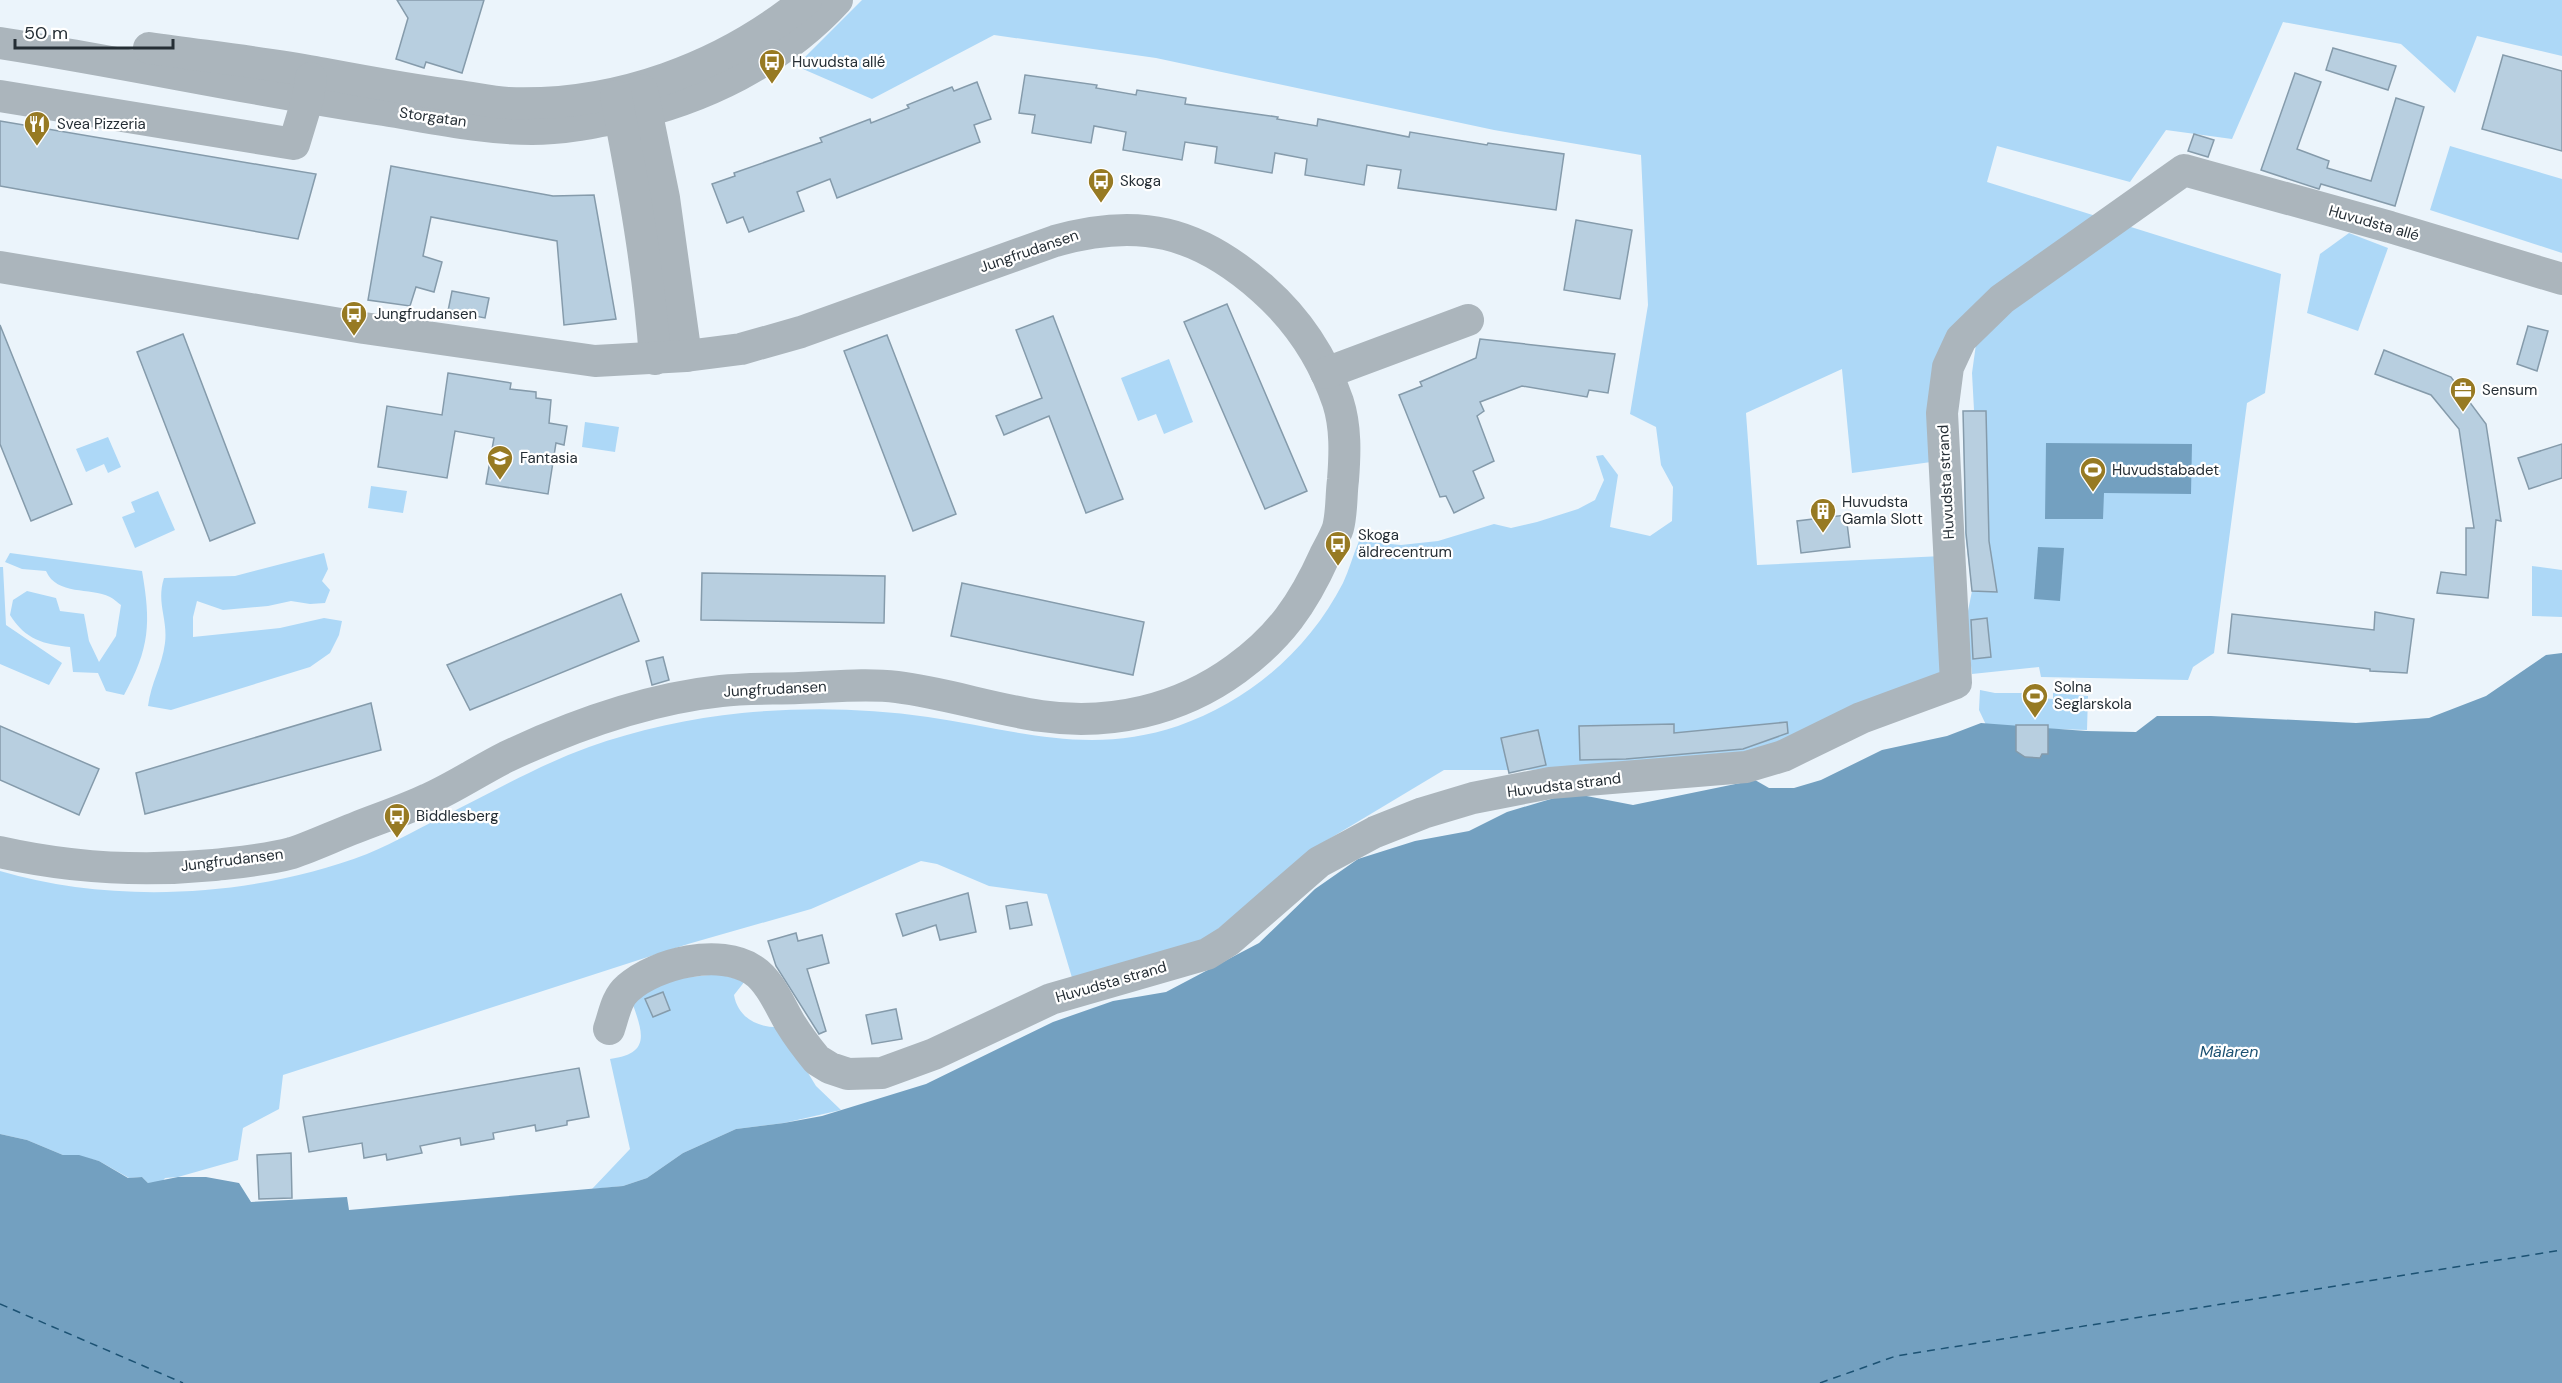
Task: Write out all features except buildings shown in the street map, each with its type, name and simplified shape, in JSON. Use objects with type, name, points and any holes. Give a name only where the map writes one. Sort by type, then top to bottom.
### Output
[{"type":"street","name":"Storgatan","points":[[0,22],[86,38],[507,128],[534,129],[586,125],[742,45],[778,22],[806,0]]},
{"type":"street","name":"Storgatan","points":[[631,102],[706,91],[759,64],[802,34],[837,0]]},
{"type":"street","name":"Storgatan","points":[[0,43],[310,85]]},
{"type":"street","points":[[0,96],[294,144],[310,85]]},
{"type":"street","points":[[631,102],[664,198],[686,356]]},
{"type":"street","points":[[631,102],[637,200],[655,358]]},
{"type":"street","name":"Huvudsta allé","points":[[2184,170],[2390,227],[2562,279]]},
{"type":"street","name":"Huvudsta strand","points":[[609,1029],[619,999],[627,988],[646,976],[661,969],[701,958],[722,959],[754,970],[817,1060],[830,1068],[849,1074],[882,1073],[934,1054],[1051,999],[1207,954],[1228,940],[1319,862],[1375,832],[1422,813],[1473,798],[1550,783],[1746,767],[1783,756],[1861,718],[1956,683],[1942,413],[1948,368],[1960,339],[2002,299],[2184,170]]},
{"type":"street","name":"Jungfrudansen","points":[[0,267],[364,328],[595,361],[686,356],[751,346],[801,332],[1055,241],[1090,231],[1120,228],[1147,230],[1183,239],[1215,254],[1248,276],[1286,309],[1315,350],[1326,373],[1339,405],[1345,442],[1338,529],[1315,577],[1292,616],[1272,638],[1237,668],[1196,694],[1154,711],[1103,718],[1044,717],[940,693],[891,686],[721,691],[663,701],[597,719],[505,758],[429,799],[291,853],[230,863],[139,869],[84,867],[0,852]]},
{"type":"street","points":[[1326,373],[1468,320]]},
{"type":"shaded area","points":[[862,0],[2562,0],[2562,56],[2477,36],[2455,93],[2401,44],[2283,22],[2232,139],[2166,130],[2130,182],[1997,146],[1987,182],[2281,274],[2265,393],[2247,403],[2214,653],[2193,667],[2188,680],[2041,677],[2039,667],[1972,674],[1966,621],[1972,591],[1965,533],[1963,411],[1974,410],[1972,373],[1976,344],[1951,342],[1931,462],[1852,473],[1842,369],[1746,413],[1757,565],[1942,556],[1947,680],[1748,756],[1530,770],[1444,770],[1314,848],[1205,940],[1073,981],[1047,894],[989,886],[937,864],[921,861],[811,909],[688,944],[283,1075],[279,1109],[243,1128],[238,1160],[178,1177],[165,1178],[162,1182],[148,1183],[142,1177],[129,1178],[99,1161],[63,1155],[27,1140],[0,1134],[0,871],[44,882],[90,889],[137,892],[185,891],[279,880],[367,854],[537,769],[589,747],[645,730],[723,715],[788,710],[858,710],[928,717],[1053,738],[1114,739],[1145,735],[1178,726],[1229,703],[1274,671],[1294,652],[1329,608],[1343,583],[1359,541],[1401,545],[1438,541],[1494,524],[1511,528],[1578,509],[1595,500],[1604,480],[1596,456],[1603,455],[1618,475],[1610,527],[1650,536],[1672,521],[1673,487],[1661,465],[1656,427],[1630,414],[1648,305],[1641,155],[1494,130],[1156,58],[994,35],[872,99],[796,66]]},
{"type":"shaded area","points":[[2450,146],[2562,179],[2562,253],[2430,210]]},
{"type":"shaded area","points":[[2349,233],[2388,248],[2358,331],[2307,313],[2320,254]]},
{"type":"shaded area","points":[[1169,359],[1193,422],[1164,434],[1156,414],[1138,421],[1121,378]]},
{"type":"shaded area","points":[[585,422],[619,427],[615,452],[582,447]]},
{"type":"shaded area","points":[[108,437],[121,467],[108,473],[104,464],[86,472],[76,449]]},
{"type":"shaded area","points":[[371,486],[407,491],[403,513],[368,508]]},
{"type":"shaded area","points":[[158,491],[175,530],[135,548],[122,517],[135,512],[131,502]]},
{"type":"shaded area","points":[[10,553],[142,571],[147,606],[146,635],[139,663],[124,695],[106,691],[98,673],[73,672],[70,647],[36,639],[22,630],[10,615],[13,600],[27,591],[56,598],[60,611],[84,614],[89,641],[99,662],[116,636],[121,605],[102,594],[66,588],[51,579],[46,571],[22,569],[5,562]]},
{"type":"shaded area","points":[[324,553],[328,569],[322,581],[330,590],[325,603],[310,604],[291,601],[268,606],[223,610],[197,601],[193,617],[193,637],[280,628],[324,618],[342,621],[339,635],[330,653],[310,667],[171,710],[148,706],[165,643],[161,595],[164,578],[235,576]]},
{"type":"shaded area","points":[[2532,566],[2562,570],[2562,617],[2532,616]]},
{"type":"shaded area","points":[[0,567],[3,567],[6,625],[62,663],[49,685],[0,664]]},
{"type":"shaded area","name":"Solna Seglarskola","points":[[1980,690],[1995,693],[2026,693],[2026,697],[2053,699],[2053,693],[2088,696],[2087,730],[1987,727],[1979,710]]},
{"type":"shaded area","points":[[718,974],[745,981],[734,995],[740,1010],[750,1020],[764,1026],[780,1027],[816,1086],[841,1110],[784,1123],[736,1129],[683,1153],[647,1178],[623,1186],[592,1189],[630,1149],[610,1059],[632,1052],[641,1040],[639,1023],[632,1002],[664,980]]},
{"type":"water","points":[[2046,443],[2192,444],[2191,494],[2104,493],[2103,519],[2045,519]]},
{"type":"water","points":[[2038,547],[2064,548],[2060,601],[2034,599]]},
{"type":"water","name":"Mälaren","points":[[2562,653],[2562,1383],[0,1383],[0,1134],[27,1140],[63,1155],[79,1155],[99,1161],[128,1178],[142,1177],[148,1183],[178,1177],[206,1177],[239,1183],[251,1202],[347,1197],[349,1210],[623,1186],[647,1178],[683,1153],[736,1129],[822,1116],[926,1084],[1053,1022],[1113,1001],[1166,992],[1259,943],[1315,889],[1358,859],[1415,841],[1469,831],[1507,812],[1571,793],[1633,805],[1755,780],[1769,788],[1794,788],[1821,780],[1882,750],[1947,736],[1981,723],[2086,731],[2136,732],[2157,716],[2211,716],[2356,723],[2429,718],[2486,696],[2546,655]]},
{"type":"ferry route","points":[[1820,1383],[1896,1356],[2562,1250]]},
{"type":"ferry route","points":[[0,1304],[183,1383]]},
{"type":"place","name":"Huvudsta allé","points":[[772,85]]},
{"type":"place","name":"Svea Pizzeria","points":[[37,147]]},
{"type":"place","name":"Skoga","points":[[1101,204]]},
{"type":"place","name":"Jungfrudansen","points":[[354,337]]},
{"type":"place","name":"Sensum","points":[[2463,413]]},
{"type":"place","name":"Fantasia","points":[[500,481]]},
{"type":"place","name":"Huvudstabadet","points":[[2093,493]]},
{"type":"place","name":"Huvudsta Gamla Slott","points":[[1823,534]]},
{"type":"place","name":"Skoga äldrecentrum","points":[[1338,567]]},
{"type":"place","name":"Solna Seglarskola","points":[[2035,719]]},
{"type":"place","name":"Biddlesberg","points":[[397,839]]}]
